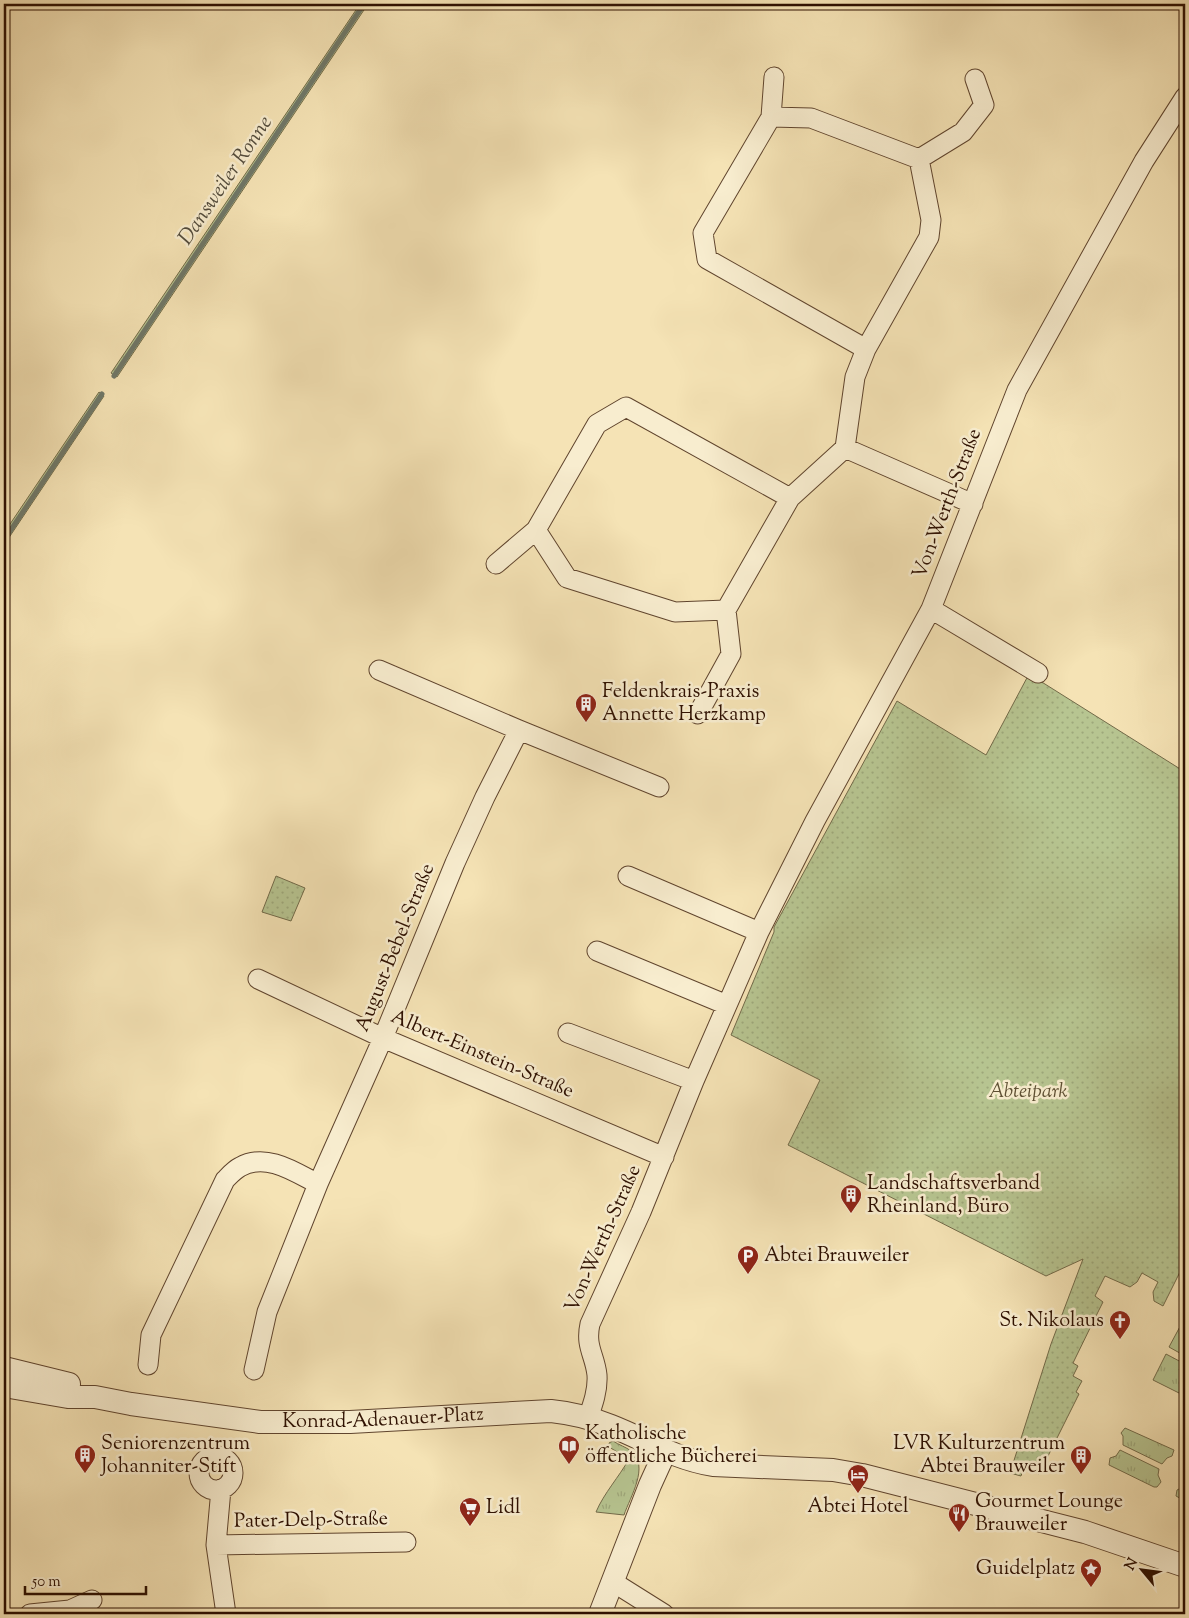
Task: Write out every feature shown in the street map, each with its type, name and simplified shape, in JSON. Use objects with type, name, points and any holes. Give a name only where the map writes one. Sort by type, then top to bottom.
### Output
[{"type":"street","points":[[774,78],[771,117],[703,233],[707,259],[866,348]]},
{"type":"street","points":[[919,159],[963,132],[984,105],[975,79]]},
{"type":"street","name":"Von-Werth-Straße","points":[[588,1418],[597,1390],[597,1374],[589,1347],[590,1324],[613,1276],[727,1005],[760,932],[815,821],[931,609],[1016,390],[1144,161],[1185,96]]},
{"type":"street","points":[[771,117],[811,118],[919,159]]},
{"type":"street","points":[[698,714],[731,654],[726,610],[790,498],[845,448],[855,376],[866,348],[929,237],[931,220],[919,159]]},
{"type":"street","points":[[496,564],[536,530],[597,424],[626,407],[790,498]]},
{"type":"street","points":[[845,448],[973,504]]},
{"type":"street","points":[[536,530],[567,578],[675,612],[726,610]]},
{"type":"street","points":[[931,609],[1038,673]]},
{"type":"street","points":[[379,670],[659,787]]},
{"type":"street","name":"August-Bebel-Straße","points":[[254,1370],[267,1312],[318,1184],[383,1038],[455,863],[485,797],[519,730]]},
{"type":"street","points":[[628,876],[760,932]]},
{"type":"street","points":[[597,951],[727,1005]]},
{"type":"street","name":"Albert-Einstein-Straße","points":[[258,979],[383,1038],[664,1157]]},
{"type":"street","points":[[568,1033],[694,1081]]},
{"type":"street","points":[[148,1364],[151,1335],[224,1180],[239,1167],[253,1161],[273,1162],[318,1184]]},
{"type":"street","name":"Konrad-Adenauer-Platz","points":[[4,1368],[71,1384],[95,1397]]},
{"type":"street","name":"Konrad-Adenauer-Platz","points":[[4,1386],[68,1397],[95,1397],[131,1404],[260,1422],[350,1422],[551,1411],[588,1418],[617,1428],[665,1452],[695,1462],[712,1465],[833,1470],[862,1475],[1085,1532],[1185,1566]]},
{"type":"street","points":[[600,1614],[650,1485],[665,1452]]},
{"type":"street","points":[[221,1489],[216,1545],[226,1614]]},
{"type":"street","name":"Pater-Delp-Straße","points":[[216,1545],[406,1542]]},
{"type":"street","points":[[614,1582],[664,1614]]},
{"type":"street","points":[[30,1614],[70,1610],[92,1600]]},
{"type":"green space","points":[[360,4],[368,4],[117,377],[111,373]]},
{"type":"green space","points":[[99,392],[104,396],[4,545],[4,533]]},
{"type":"green space","name":"Abteipark","points":[[1029,674],[1185,772],[1185,1272],[1181,1270],[1163,1306],[1154,1301],[1153,1292],[1158,1282],[1142,1273],[1137,1282],[1130,1287],[1105,1276],[1095,1296],[1103,1302],[1095,1318],[1093,1317],[1091,1321],[1093,1322],[1073,1363],[1078,1366],[1073,1376],[1082,1381],[1076,1392],[1079,1394],[1039,1474],[1024,1467],[1021,1476],[1010,1473],[1051,1344],[1083,1259],[1046,1276],[788,1145],[820,1080],[731,1035],[774,932],[774,927],[897,701],[986,755]]},
{"type":"green space","points":[[276,876],[305,888],[291,921],[262,912]]},
{"type":"green space","points":[[1183,1321],[1185,1322],[1185,1356],[1169,1347]]},
{"type":"green space","points":[[1166,1354],[1183,1363],[1179,1370],[1185,1374],[1185,1381],[1179,1393],[1153,1380]]},
{"type":"green space","points":[[1125,1428],[1174,1450],[1172,1456],[1167,1458],[1162,1464],[1123,1445],[1121,1433]]},
{"type":"green space","points":[[613,1441],[631,1451],[639,1465],[637,1482],[624,1515],[596,1512],[629,1459],[609,1447],[609,1443]]},
{"type":"green space","points":[[1120,1450],[1159,1469],[1158,1475],[1161,1482],[1157,1487],[1109,1465],[1110,1458],[1116,1456]]},
{"type":"green space","points":[[1185,1486],[1185,1501],[1176,1496],[1177,1490]]},
{"type":"waterway","name":"Dansweiler Ronne","points":[[114,376],[364,4]]},
{"type":"waterway","name":"Dansweiler Ronne","points":[[4,540],[102,394]]},
{"type":"place","name":"Feldenkrais-Praxis Annette Herzkamp","points":[[586,723]]},
{"type":"place","name":"Landschaftsverband Rheinland, Büro","points":[[851,1214]]},
{"type":"place","name":"Abtei Brauweiler","points":[[748,1275]]},
{"type":"place","name":"St. Nikolaus","points":[[1120,1340]]},
{"type":"place","name":"Katholische öffentliche Bücherei","points":[[569,1465]]},
{"type":"place","name":"Seniorenzentrum Johanniter-Stift","points":[[85,1474]]},
{"type":"place","name":"LVR Kulturzentrum Abtei Brauweiler","points":[[1081,1475]]},
{"type":"place","name":"Abtei Hotel","points":[[858,1494]]},
{"type":"place","name":"Lidl","points":[[470,1527]]},
{"type":"place","name":"Gourmet Lounge Brauweiler","points":[[959,1533]]},
{"type":"place","name":"Guidelplatz","points":[[1091,1588]]}]
